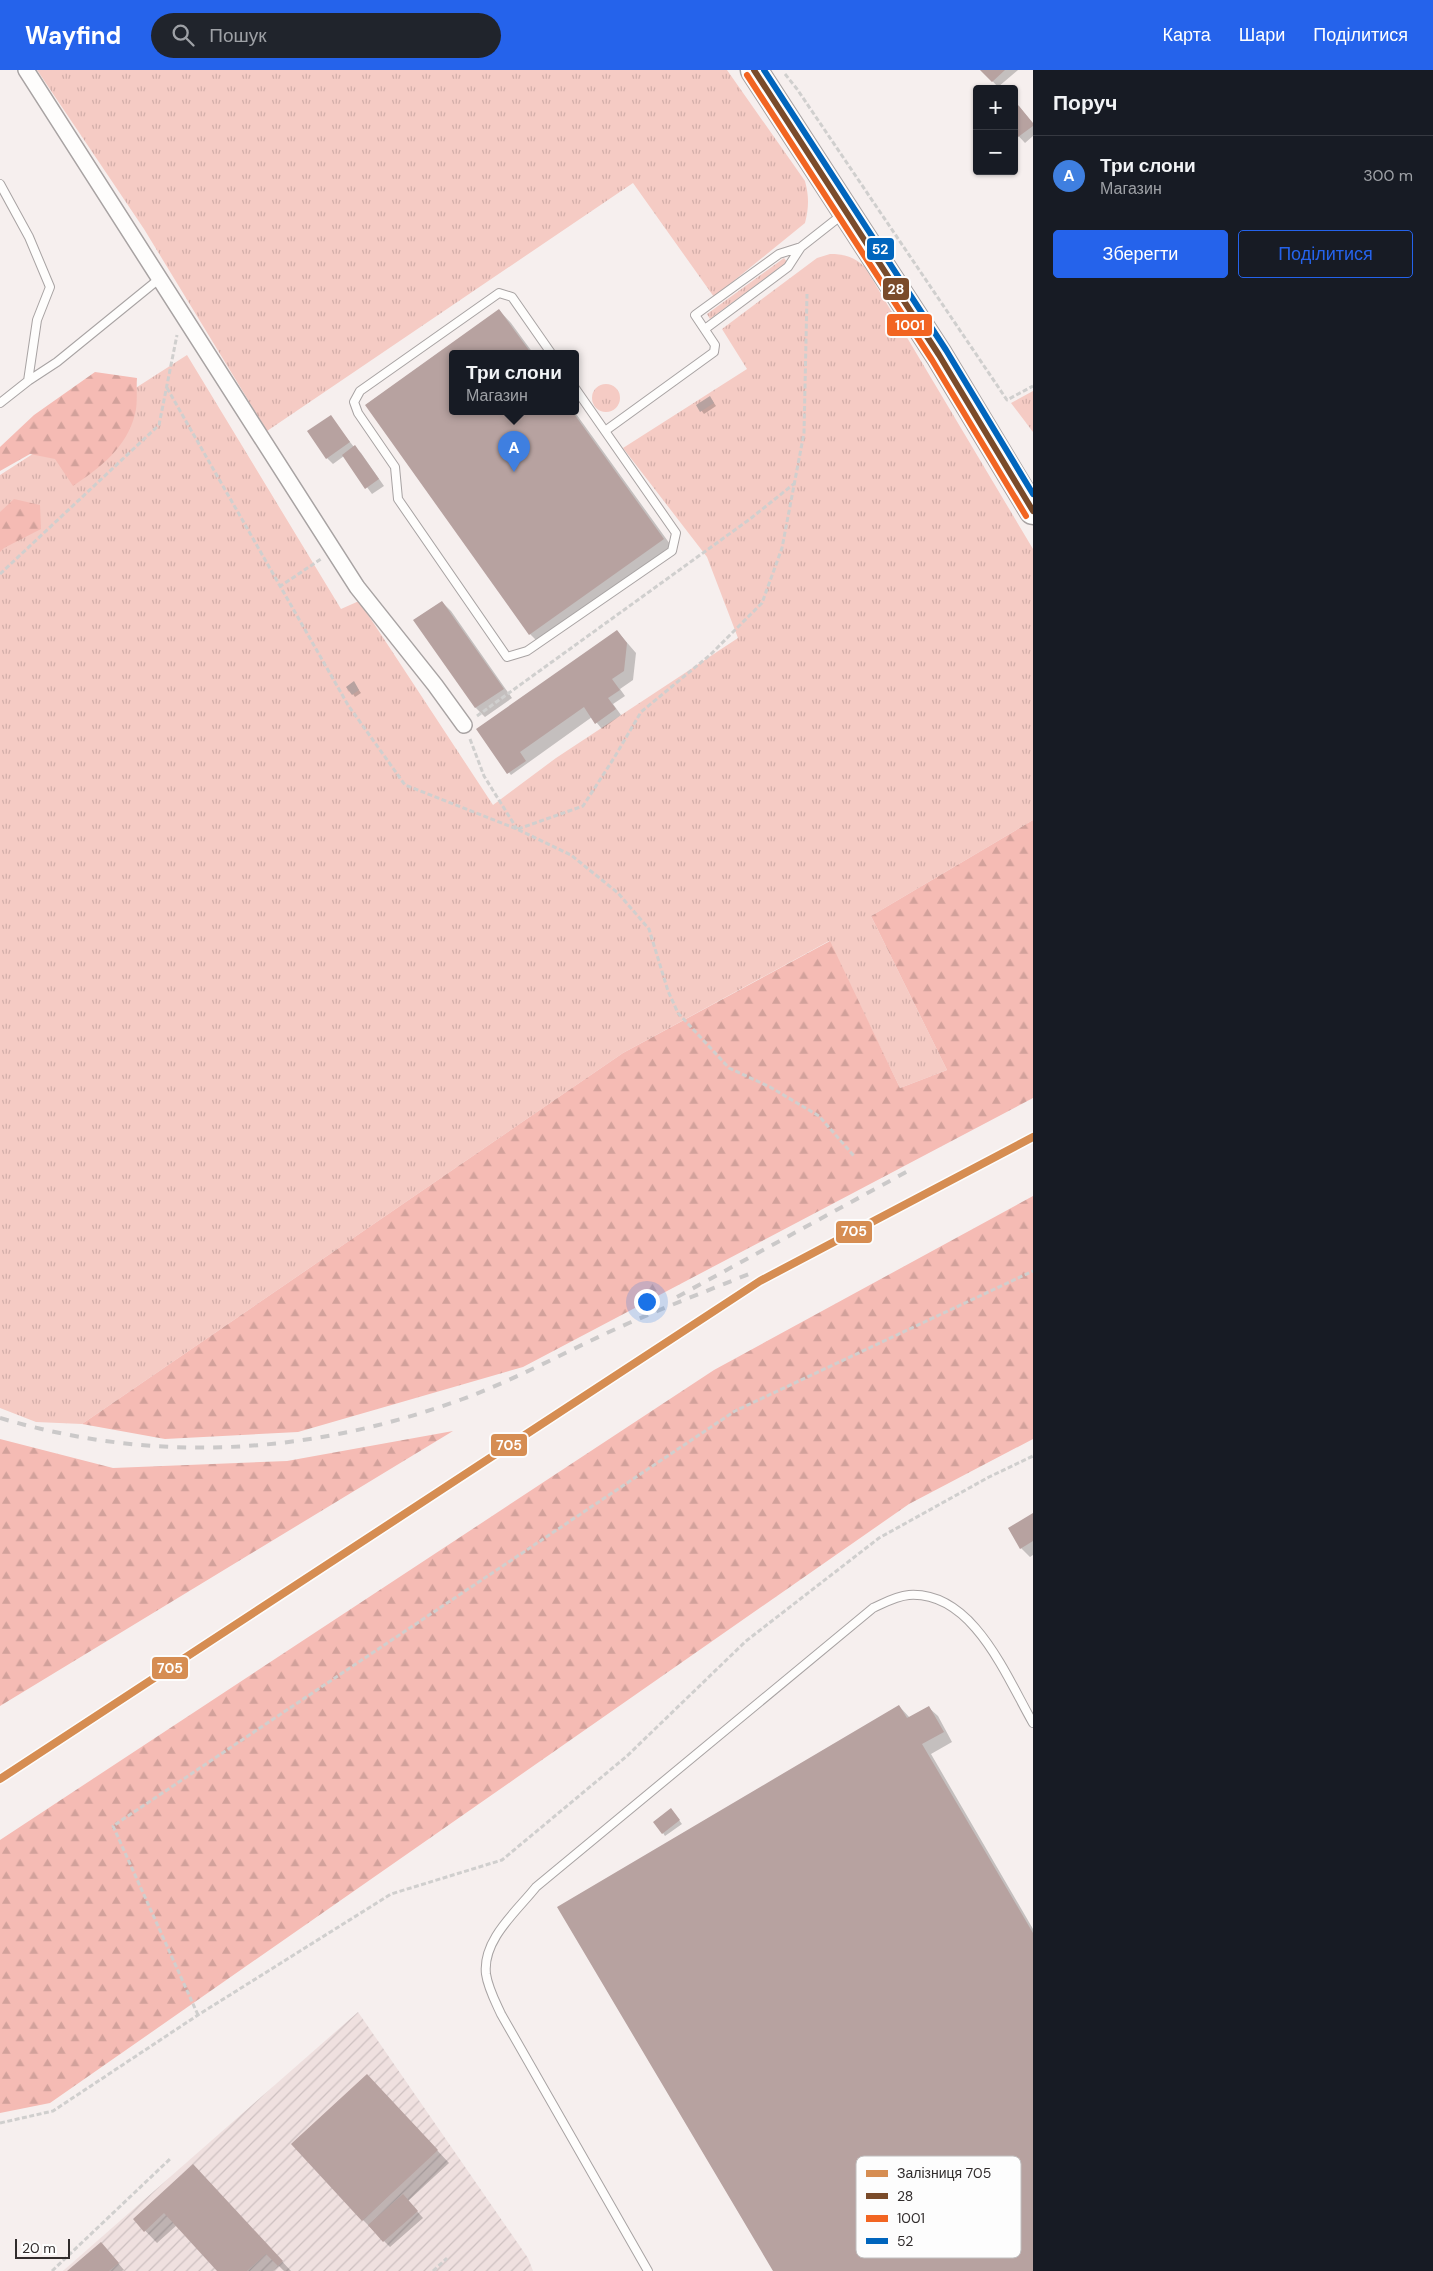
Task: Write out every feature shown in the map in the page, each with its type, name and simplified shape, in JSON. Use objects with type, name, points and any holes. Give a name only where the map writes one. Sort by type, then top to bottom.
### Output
[{"type":"highway","points":[[754,70],[939,355],[1033,511]]},
{"type":"street","points":[[26,70],[357,587],[435,684],[464,725]]},
{"type":"lane","points":[[0,184],[29,237],[50,288],[37,320],[28,380]]},
{"type":"lane","points":[[605,431],[714,352],[715,345],[695,315],[779,254],[800,247],[846,211]]},
{"type":"lane","points":[[705,329],[788,267],[800,247]]},
{"type":"lane","points":[[0,403],[28,380],[57,362],[159,279]]},
{"type":"lane","points":[[549,350],[512,297],[499,293],[360,391],[354,402],[358,413],[394,467],[398,499],[508,657],[527,651],[672,551],[676,533],[579,394]]},
{"type":"lane","points":[[648,2271],[505,2021],[490,1991],[486,1972],[488,1952],[495,1938],[536,1887],[873,1608],[892,1599],[908,1595],[923,1596],[947,1604],[966,1618],[982,1635],[1033,1723]]},
{"type":"path","points":[[782,70],[797,89],[1007,400],[1033,386]]},
{"type":"path","points":[[517,829],[583,806],[641,712],[710,655],[762,603],[782,548],[796,483],[804,433],[807,294]]},
{"type":"path","points":[[0,574],[159,425],[181,314]]},
{"type":"path","points":[[167,388],[348,705],[405,785],[517,829],[571,855],[618,893],[649,929],[668,991],[678,1013],[730,1068],[770,1087],[819,1116],[854,1156]]},
{"type":"path","points":[[517,829],[484,776],[464,725],[750,519],[796,483]]},
{"type":"path","points":[[279,587],[334,551]]},
{"type":"path","points":[[198,2015],[113,1826],[735,1411],[1033,1271]]},
{"type":"path","points":[[0,2123],[53,2112],[198,2015],[391,1894],[502,1860],[627,1756],[746,1641],[879,1538],[989,1477],[1033,1456]]},
{"type":"path","points":[[52,2271],[171,2158]]},
{"type":"path","points":[[433,2271],[447,2258]]},
{"type":"shaded area","points":[[358,2012],[528,2258],[533,2271],[63,2271]]},
{"type":"green space","points":[[37,70],[727,70],[805,181],[808,202],[805,223],[714,297],[633,183],[267,431],[144,229]]},
{"type":"green space","points":[[830,254],[849,257],[865,267],[1033,549],[1033,820],[871,916],[947,1070],[900,1088],[829,941],[623,1053],[82,1424],[36,1422],[0,1408],[0,475],[187,355],[341,609],[359,601],[493,805],[556,758],[738,638],[707,557],[623,448],[747,369],[722,329],[817,258]]},
{"type":"green space","points":[[784,258],[787,262],[710,319],[707,314]]},
{"type":"green space","points":[[95,372],[137,378],[136,410],[131,426],[126,437],[111,456],[73,486],[55,459],[30,454],[0,471],[0,447],[34,415]]},
{"type":"green space","points":[[606,384],[616,388],[620,398],[616,408],[606,412],[596,408],[592,398],[596,388]]},
{"type":"green space","points":[[1033,391],[1033,432],[1011,403]]},
{"type":"green space","points":[[14,499],[40,505],[41,529],[4,548],[0,552],[0,512]]},
{"type":"green space","points":[[1033,820],[1033,1098],[523,1367],[298,1432],[165,1439],[82,1424],[623,1053],[830,941],[900,1088],[947,1070],[871,916]]},
{"type":"green space","points":[[1033,1196],[1033,1439],[909,1504],[50,2103],[0,2113],[0,1840],[714,1370]]},
{"type":"green space","points":[[453,1431],[0,1706],[0,1439],[113,1468],[287,1461]]},
{"type":"building","points":[[980,70],[1005,70],[992,82]]},
{"type":"building","points":[[1018,105],[1033,123],[1033,126],[1018,137]]},
{"type":"building","points":[[499,309],[529,350],[449,350],[449,415],[575,415],[664,539],[529,635],[365,405]]},
{"type":"building","points":[[710,396],[714,403],[700,412],[696,405]]},
{"type":"building","points":[[331,415],[350,442],[326,459],[307,431]]},
{"type":"building","points":[[355,445],[379,479],[365,489],[342,455]]},
{"type":"building","points":[[442,601],[504,689],[475,708],[413,620]]},
{"type":"building","points":[[617,630],[627,643],[624,671],[612,679],[620,690],[608,698],[616,709],[595,724],[584,707],[520,752],[526,761],[507,774],[476,729]]},
{"type":"building","points":[[354,681],[359,690],[352,695],[346,687]]},
{"type":"building","points":[[1033,1513],[1033,1541],[1020,1549],[1008,1528]]},
{"type":"building","points":[[899,1705],[907,1718],[929,1706],[944,1732],[922,1744],[1033,1933],[1033,2271],[773,2271],[557,1907]]},
{"type":"building","points":[[671,1808],[680,1820],[662,1834],[653,1822]]},
{"type":"building","points":[[367,2074],[438,2150],[362,2221],[291,2144]]},
{"type":"building","points":[[193,2164],[283,2261],[278,2266],[266,2254],[247,2271],[217,2271],[164,2213],[144,2232],[133,2219]]},
{"type":"building","points":[[403,2194],[418,2211],[383,2242],[368,2225]]},
{"type":"building","points":[[101,2242],[119,2263],[109,2271],[67,2271]]},
{"type":"railway","points":[[677,1297],[908,1171]]},
{"type":"railway","points":[[0,1418],[58,1433],[116,1442],[174,1447],[231,1447],[289,1442],[346,1432],[403,1418],[482,1392],[629,1323],[754,1272]]},
{"type":"rail line","name":"705","points":[[0,1779],[760,1281],[1033,1137]]},
{"type":"transit line","name":"28","points":[[754,70],[939,355],[1033,511]]},
{"type":"transit line","name":"52","points":[[764,70],[946,350],[1033,494]]},
{"type":"transit line","name":"1001","points":[[747,75],[932,360],[1026,516]]},
{"type":"place","name":"Три слони","points":[[514,472]]}]
